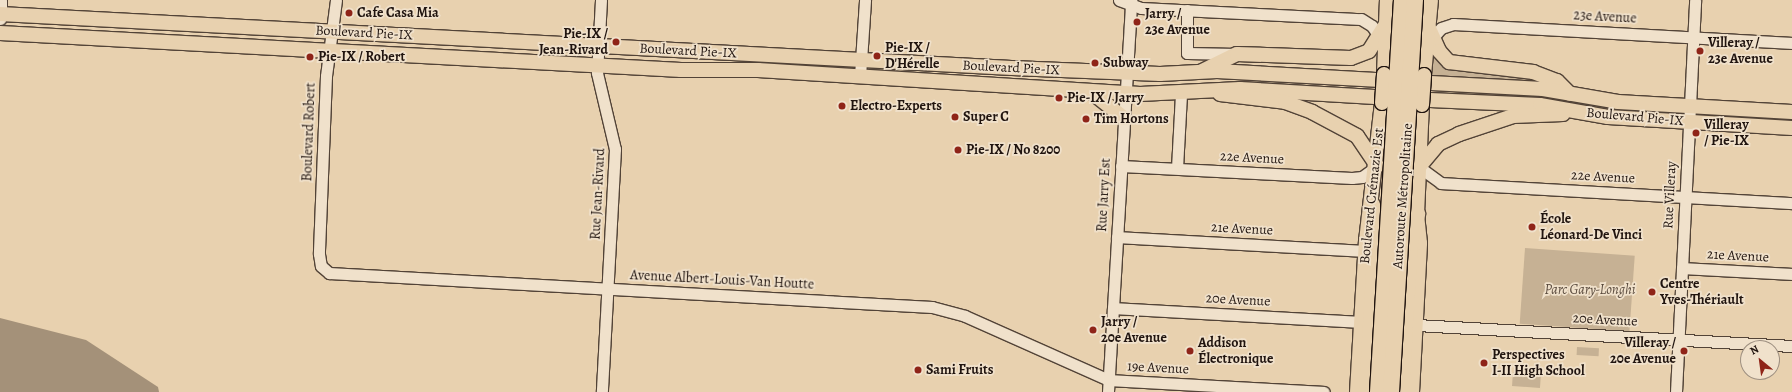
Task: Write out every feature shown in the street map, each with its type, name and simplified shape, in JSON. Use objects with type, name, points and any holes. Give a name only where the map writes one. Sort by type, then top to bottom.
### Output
[{"type":"highway","name":"Autoroute Métropolitaine","points":[[1378,392],[1402,0]]},
{"type":"highway","name":"Autoroute Métropolitaine","points":[[1391,392],[1415,0]]},
{"type":"highway","points":[[1367,392],[1376,241],[1372,205]]},
{"type":"highway","points":[[1401,392],[1410,243],[1417,214]]},
{"type":"main road","name":"Boulevard Crémazie Est","points":[[1357,392],[1365,251],[1377,166],[1378,100],[1386,0]]},
{"type":"main road","points":[[1412,392],[1420,243],[1417,214],[1419,167],[1426,102],[1431,0]]},
{"type":"main road","name":"Boulevard Pie-IX","points":[[0,14],[1127,74],[1202,71],[1380,77]]},
{"type":"main road","name":"Boulevard Pie-IX","points":[[0,33],[597,65],[860,76],[1090,91],[1181,93],[1212,90],[1257,89],[1378,100]]},
{"type":"main road","points":[[1202,71],[1237,54],[1351,58],[1369,51],[1383,36]]},
{"type":"main road","points":[[1429,37],[1441,54],[1453,63],[1533,72],[1557,81],[1570,94]]},
{"type":"main road","name":"Boulevard Pie-IX","points":[[1427,79],[1570,94],[1606,101],[1792,112]]},
{"type":"main road","points":[[1212,90],[1229,98],[1285,102],[1312,112],[1357,136],[1377,166]]},
{"type":"main road","points":[[1090,91],[1124,118]]},
{"type":"main road","name":"Boulevard Pie-IX","points":[[1426,102],[1540,105],[1600,117],[1792,128]]},
{"type":"main road","points":[[1419,167],[1438,144],[1459,134],[1513,116],[1556,116],[1575,111]]},
{"type":"street","points":[[0,19],[1,0]]},
{"type":"street","name":"Boulevard Robert","points":[[321,266],[319,254],[329,87],[326,79],[334,32],[336,0]]},
{"type":"street","name":"Rue Jean-Rivard","points":[[601,0],[597,65],[615,144],[602,392]]},
{"type":"street","points":[[860,76],[865,0]]},
{"type":"street","points":[[1119,0],[1186,10],[1361,19],[1370,23],[1383,36]]},
{"type":"street","name":"Rue Villeray","points":[[1676,392],[1695,0]]},
{"type":"street","name":"Rue Jarry Est","points":[[1108,392],[1130,2]]},
{"type":"street","points":[[1186,10],[1187,54],[1237,54]]},
{"type":"street","name":"23e Avenue","points":[[1429,37],[1444,26],[1453,24],[1792,43]]},
{"type":"street","points":[[1177,168],[1181,93]]},
{"type":"street","name":"22e Avenue","points":[[1121,166],[1352,178],[1362,177],[1377,166]]},
{"type":"street","name":"22e Avenue","points":[[1419,167],[1441,183],[1792,203]]},
{"type":"street","name":"21e Avenue","points":[[1117,237],[1365,251]]},
{"type":"street","name":"Avenue Albert-Louis-Van Houtte","points":[[321,266],[334,274],[932,307],[965,316],[1109,380]]},
{"type":"street","name":"21e Avenue","points":[[1682,268],[1792,274]]},
{"type":"street","name":"20e Avenue","points":[[1113,308],[1361,322]]},
{"type":"street","name":"20e Avenue","points":[[1416,325],[1792,346]]},
{"type":"street","name":"19e Avenue","points":[[1109,380],[1324,392]]},
{"type":"green space","points":[[1432,52],[1519,73],[1553,83],[1432,76]]},
{"type":"green space","name":"Parc Gary-Longhi","points":[[1525,248],[1635,256],[1629,331],[1520,324]]},
{"type":"green space","points":[[1577,347],[1599,348],[1599,356],[1577,355]]},
{"type":"green space","points":[[1513,372],[1541,374],[1540,388],[1512,386]]},
{"type":"shaded area","points":[[0,318],[86,340],[158,387],[159,392],[0,392]]},
{"type":"place","name":"Cafe Casa Mia","points":[[349,13]]},
{"type":"place","name":"Jarry / 23e Avenue","points":[[1137,22]]},
{"type":"place","name":"Pie-IX / Jean-Rivard","points":[[616,42]]},
{"type":"place","name":"Villeray / 23e Avenue","points":[[1700,51]]},
{"type":"place","name":"Pie-IX / D'Hérelle","points":[[877,56]]},
{"type":"place","name":"Pie-IX / Robert","points":[[310,57]]},
{"type":"place","name":"Subway","points":[[1095,63]]},
{"type":"place","name":"Pie-IX / Jarry","points":[[1059,98]]},
{"type":"place","name":"Electro-Experts","points":[[842,106]]},
{"type":"place","name":"Super C","points":[[955,117]]},
{"type":"place","name":"Tim Hortons","points":[[1086,119]]},
{"type":"place","name":"Villeray / Pie-IX","points":[[1696,133]]},
{"type":"place","name":"Pie-IX / No 8200","points":[[958,150]]},
{"type":"place","name":"École Léonard-De Vinci","points":[[1532,227]]},
{"type":"place","name":"Centre Yves-Thériault","points":[[1652,292]]},
{"type":"place","name":"Jarry / 20e Avenue","points":[[1093,330]]},
{"type":"place","name":"Addison Électronique","points":[[1190,351]]},
{"type":"place","name":"Villeray / 20e Avenue","points":[[1684,351]]},
{"type":"place","name":"Perspectives I-II High School","points":[[1484,363]]},
{"type":"place","name":"Sami Fruits","points":[[918,370]]}]
